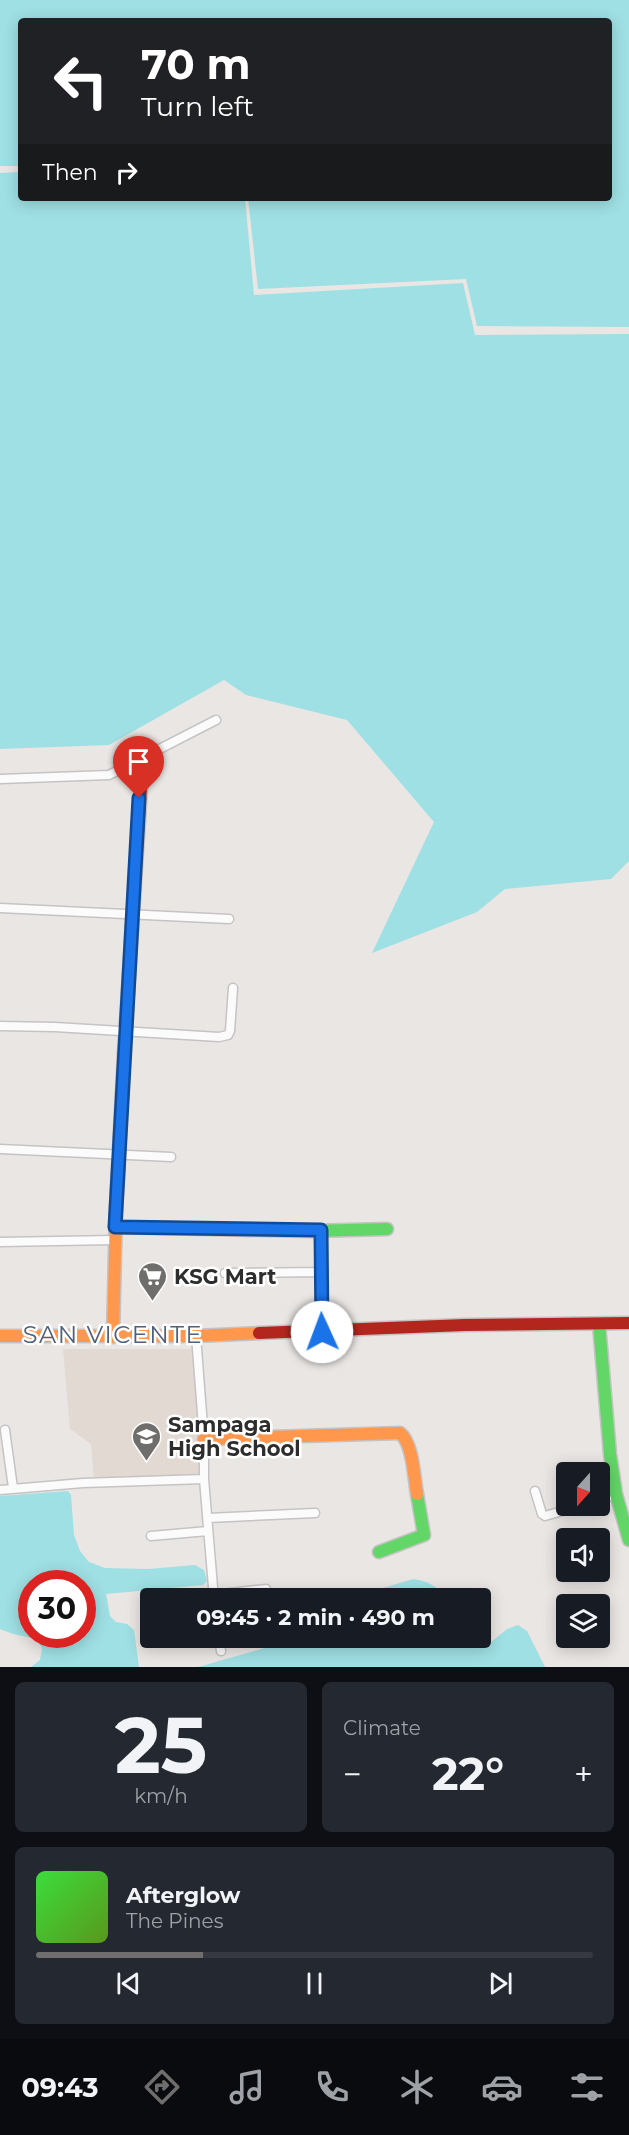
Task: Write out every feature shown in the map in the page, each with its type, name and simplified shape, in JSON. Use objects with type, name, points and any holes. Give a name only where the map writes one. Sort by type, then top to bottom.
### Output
[{"type":"street","points":[[0,779],[109,775],[216,720]]},
{"type":"street","points":[[112,1337],[118,1155],[143,756]]},
{"type":"street","points":[[0,908],[229,919]]},
{"type":"street","points":[[0,1026],[228,1035],[233,988]]},
{"type":"street","points":[[0,1149],[171,1157]]},
{"type":"street","points":[[115,1227],[387,1229]]},
{"type":"street","points":[[321,1230],[322,1332]]},
{"type":"street","points":[[0,1242],[114,1240]]},
{"type":"street","points":[[225,1273],[322,1272]]},
{"type":"street","points":[[0,1336],[196,1336],[465,1325],[629,1323]]},
{"type":"street","points":[[599,1324],[610,1454],[616,1494],[629,1540]]},
{"type":"street","points":[[196,1336],[213,1588]]},
{"type":"street","points":[[5,1430],[13,1488]]},
{"type":"street","points":[[204,1439],[400,1433],[409,1446],[424,1535],[379,1552]]},
{"type":"street","points":[[0,1490],[204,1479]]},
{"type":"street","points":[[535,1491],[542,1514],[545,1516],[556,1513]]},
{"type":"street","points":[[610,1496],[616,1494]]},
{"type":"street","points":[[208,1518],[315,1513]]},
{"type":"street","points":[[152,1536],[208,1531]]},
{"type":"shaded area","points":[[63,1349],[193,1349],[202,1477],[94,1481],[91,1444],[70,1429]]},
{"type":"water","points":[[0,0],[629,0],[629,327],[477,326],[466,279],[258,289],[248,201],[612,201],[612,18],[18,18],[18,166],[0,166]]},
{"type":"water","points":[[18,172],[18,201],[245,201],[254,295],[463,283],[475,335],[629,334],[629,861],[611,879],[505,889],[477,912],[372,953],[434,822],[347,720],[246,695],[224,680],[109,745],[0,749],[0,173]]},
{"type":"water","points":[[68,1491],[71,1495],[74,1535],[80,1551],[89,1562],[105,1568],[148,1569],[195,1565],[204,1570],[207,1581],[203,1585],[140,1588],[140,1591],[106,1594],[110,1616],[116,1622],[127,1624],[134,1630],[139,1667],[31,1667],[40,1660],[42,1648],[96,1648],[96,1570],[18,1570],[18,1635],[0,1629],[0,1496]]},
{"type":"water","points":[[413,1579],[424,1581],[436,1588],[383,1588]]},
{"type":"water","points":[[518,1625],[527,1631],[545,1667],[198,1667],[265,1648],[491,1648],[491,1642],[507,1629]]},
{"type":"traffic: fast","points":[[115,1227],[311,1231],[387,1229]]},
{"type":"traffic: fast","points":[[599,1324],[610,1454],[616,1494],[629,1540]]},
{"type":"traffic: fast","points":[[379,1552],[424,1535],[417,1494]]},
{"type":"traffic: slow","points":[[113,1337],[116,1210],[124,1053]]},
{"type":"traffic: slow","points":[[0,1336],[196,1336],[259,1333]]},
{"type":"traffic: slow","points":[[204,1439],[400,1433],[408,1444],[417,1494]]},
{"type":"traffic: jam","points":[[124,1053],[143,756]]},
{"type":"traffic: jam","points":[[259,1333],[465,1325],[629,1323]]},
{"type":"place","name":"KSG Mart","points":[[153,1302]]},
{"type":"place","name":"Sampaga High School","points":[[147,1462]]},
{"type":"district","name":"SAN VICENTE","points":[[113,1334]]},
{"type":"route","points":[[139,798],[123,1051],[115,1227],[321,1230],[322,1332]]}]
